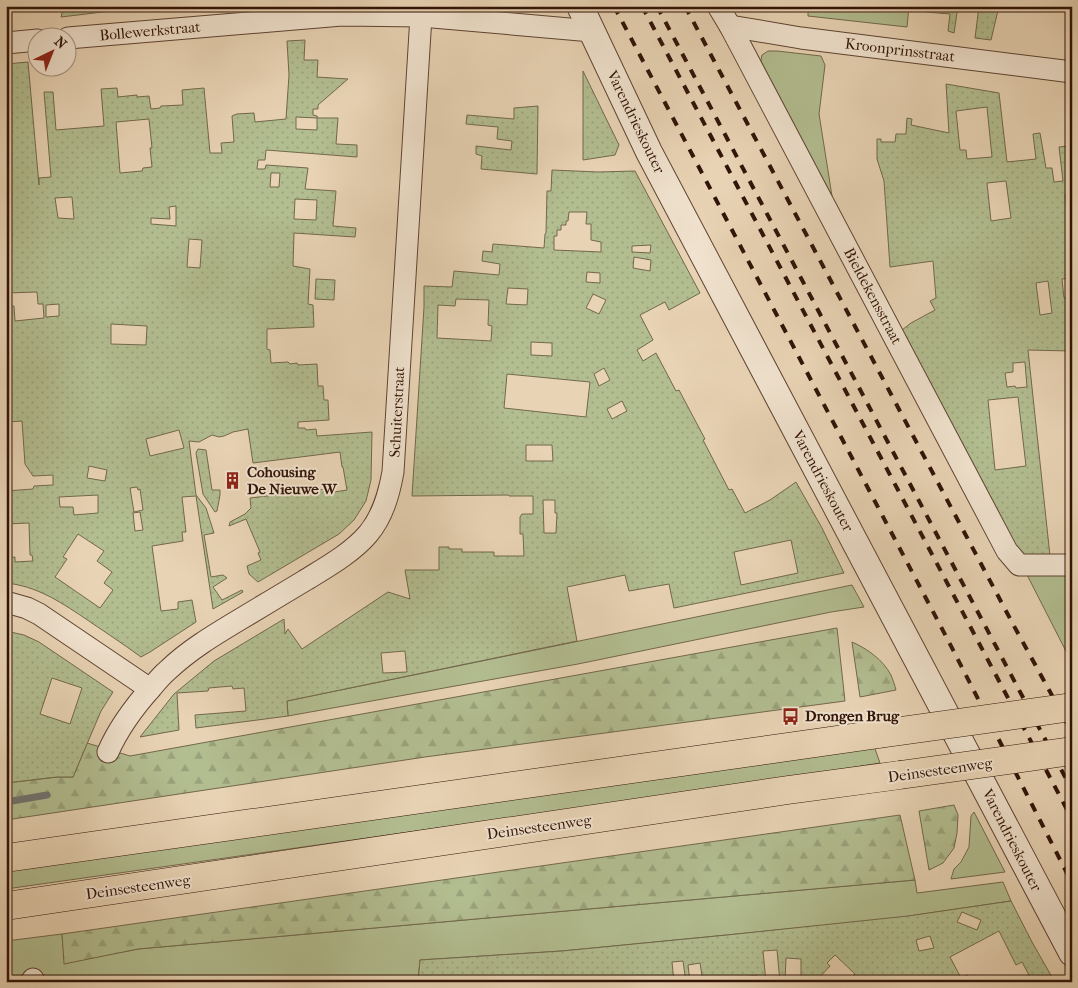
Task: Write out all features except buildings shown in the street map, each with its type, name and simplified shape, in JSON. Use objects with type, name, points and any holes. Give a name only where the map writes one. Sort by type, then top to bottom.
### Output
[{"type":"highway","points":[[6,858],[1072,707]]},
{"type":"highway","name":"Deinsesteenweg","points":[[6,906],[778,792],[1072,752]]},
{"type":"street","name":"Varendrieskouter","points":[[580,6],[649,152],[1072,953]]},
{"type":"street","name":"Bieldekensstraat","points":[[718,6],[1007,551],[1019,565],[1072,565]]},
{"type":"street","name":"Bollewerkstraat","points":[[78,37],[342,16],[421,16],[592,31]]},
{"type":"street","name":"Schuiterstraat","points":[[108,752],[116,734],[136,705],[167,670],[209,638],[331,564],[368,535],[380,518],[389,496],[393,472],[421,16]]},
{"type":"street","name":"Kroonprinsstraat","points":[[730,26],[801,38],[1072,72]]},
{"type":"street","points":[[6,43],[28,41]]},
{"type":"street","points":[[6,602],[39,614],[150,689]]},
{"type":"green space","points":[[64,6],[136,6],[136,8],[61,17]]},
{"type":"green space","points":[[808,6],[909,6],[907,27],[808,16]]},
{"type":"green space","points":[[926,6],[958,6],[954,33],[948,31],[950,14],[926,12]]},
{"type":"green space","points":[[979,6],[999,6],[991,40],[975,38]]},
{"type":"green space","points":[[305,40],[304,60],[318,60],[317,77],[348,79],[318,105],[318,109],[313,109],[313,115],[318,118],[338,118],[336,144],[357,145],[357,157],[266,150],[265,160],[258,160],[257,169],[265,169],[266,165],[308,168],[305,189],[336,191],[333,226],[356,228],[355,237],[294,233],[293,266],[310,269],[308,304],[313,305],[314,327],[267,329],[267,349],[270,350],[271,363],[317,364],[318,386],[323,386],[324,400],[328,400],[329,420],[298,422],[298,428],[305,428],[306,430],[316,429],[317,436],[372,432],[371,480],[366,501],[354,520],[339,534],[258,582],[249,574],[247,566],[261,560],[258,553],[260,552],[246,519],[229,526],[230,522],[245,514],[251,508],[250,498],[326,489],[328,493],[347,490],[340,452],[253,463],[248,429],[219,437],[212,435],[199,442],[189,441],[196,495],[206,508],[214,533],[204,535],[211,577],[223,575],[227,578],[213,587],[222,600],[242,590],[243,592],[213,609],[196,496],[182,497],[186,532],[182,532],[183,541],[152,546],[161,611],[178,609],[178,602],[192,600],[196,622],[141,657],[56,600],[27,587],[6,583],[6,558],[15,557],[15,562],[33,561],[32,555],[30,555],[29,523],[6,524],[6,491],[53,485],[53,475],[33,476],[25,464],[22,421],[8,422],[6,420],[6,306],[14,306],[15,321],[44,318],[43,304],[38,304],[37,292],[6,293],[6,237],[12,236],[11,223],[6,222],[6,64],[28,62],[39,185],[39,178],[51,177],[44,92],[53,92],[56,130],[104,126],[101,89],[117,88],[118,97],[149,96],[151,109],[160,108],[161,106],[183,105],[182,90],[204,88],[210,153],[222,153],[221,143],[234,142],[232,116],[254,113],[255,122],[286,119],[289,75],[287,41]],"holes":[[[296,117],[317,118],[317,130],[296,129]],[[149,119],[152,167],[143,168],[142,171],[120,173],[116,122]],[[271,173],[280,173],[279,187],[270,187]],[[72,197],[74,219],[58,218],[55,198]],[[295,199],[317,200],[316,220],[294,219]],[[176,206],[176,226],[151,224],[151,218],[170,219],[169,207]],[[189,239],[202,240],[200,268],[187,267]],[[59,304],[59,316],[46,317],[46,305]],[[111,324],[147,326],[146,345],[111,344]],[[179,430],[184,448],[150,456],[146,439]],[[89,466],[107,470],[105,481],[87,478]],[[137,487],[138,490],[140,489],[143,510],[134,512],[130,488]],[[98,495],[98,513],[74,515],[73,507],[60,507],[59,497]],[[140,512],[143,530],[135,531],[133,513]],[[78,534],[104,551],[97,561],[112,572],[104,583],[113,590],[100,608],[55,577],[67,559],[63,557]]]},
{"type":"green space","points":[[768,51],[821,56],[825,65],[819,114],[832,196],[760,65],[762,55]]},
{"type":"green space","points":[[583,71],[619,145],[615,155],[583,160]]},
{"type":"green space","points":[[946,84],[999,93],[1007,162],[1036,159],[1033,134],[1040,133],[1046,168],[1052,168],[1054,182],[1063,181],[1059,147],[1069,146],[1072,168],[1072,193],[1065,195],[1068,219],[1072,219],[1072,278],[1062,279],[1064,298],[1072,297],[1072,351],[1028,350],[1050,556],[1019,554],[902,330],[935,310],[930,301],[936,298],[933,261],[890,267],[884,181],[877,159],[877,139],[881,139],[881,142],[895,142],[896,134],[906,134],[907,118],[912,119],[911,125],[949,133]],"holes":[[[987,107],[992,157],[967,159],[966,150],[960,150],[956,111]],[[1006,181],[1011,218],[991,221],[987,183]],[[1048,281],[1052,313],[1040,315],[1036,283]],[[1025,362],[1027,387],[1007,387],[1005,373],[1013,372],[1013,363]],[[1018,397],[1026,466],[995,470],[988,400]]]},
{"type":"green space","points":[[538,106],[537,174],[481,169],[482,156],[476,154],[476,146],[511,150],[512,141],[497,139],[498,127],[466,124],[467,115],[514,119],[514,108]]},
{"type":"green space","points":[[552,170],[635,171],[700,293],[669,310],[665,302],[640,315],[653,340],[637,350],[643,361],[656,353],[676,391],[679,390],[729,490],[732,489],[745,513],[770,500],[796,482],[822,528],[844,573],[674,608],[669,584],[629,591],[625,575],[567,587],[577,641],[287,701],[288,716],[196,728],[195,715],[246,711],[244,688],[233,689],[232,686],[209,688],[208,691],[177,693],[179,730],[140,737],[174,694],[214,661],[284,619],[285,634],[288,629],[302,649],[388,592],[410,599],[405,570],[439,570],[439,547],[462,549],[462,552],[494,552],[494,556],[524,556],[523,534],[520,534],[520,517],[522,514],[533,514],[533,496],[412,496],[424,286],[452,287],[454,271],[499,275],[500,264],[482,261],[483,251],[492,252],[493,244],[544,248],[547,191],[551,191]],"holes":[[[569,212],[587,212],[586,224],[591,224],[591,240],[601,242],[601,252],[554,250],[554,236],[557,236],[557,230],[561,230],[561,225],[566,225],[566,221],[568,221]],[[651,245],[650,253],[632,252],[632,246]],[[634,257],[651,260],[650,271],[633,268]],[[587,272],[600,273],[600,283],[586,282]],[[508,288],[528,289],[527,305],[506,304]],[[593,294],[606,300],[599,314],[586,308]],[[456,299],[489,300],[488,325],[492,326],[491,341],[437,338],[438,305],[455,306]],[[531,342],[552,343],[552,356],[531,355]],[[604,368],[610,380],[599,386],[594,374]],[[507,374],[590,382],[586,417],[504,408]],[[622,401],[627,411],[612,419],[607,409]],[[526,445],[552,445],[553,461],[526,461]],[[543,500],[555,500],[555,513],[557,513],[556,533],[544,533]],[[791,540],[798,573],[741,585],[734,552]],[[405,651],[407,672],[383,673],[381,653]]]},
{"type":"green space","points":[[316,279],[335,280],[334,300],[315,299]]},
{"type":"green space","points":[[198,449],[206,450],[212,490],[220,490],[217,511],[215,512],[203,494],[196,453]]},
{"type":"green space","points":[[1024,569],[1072,570],[1072,661],[1071,661]]},
{"type":"green space","points":[[852,585],[864,607],[831,612],[578,664],[288,716],[287,701]]},
{"type":"green space","points":[[837,628],[845,701],[425,757],[6,820],[6,783],[73,777],[87,743],[130,756]]},
{"type":"green space","points":[[6,631],[24,635],[39,642],[113,692],[101,711],[73,777],[6,783]],"holes":[[[52,678],[82,688],[70,724],[40,714]]]},
{"type":"green space","points":[[852,642],[864,648],[884,664],[891,675],[896,690],[860,697]]},
{"type":"green space","points":[[874,746],[880,763],[763,782],[6,889],[6,867]]},
{"type":"green space","points":[[954,805],[958,815],[954,848],[943,863],[929,870],[919,811]]},
{"type":"green space","points":[[974,812],[1005,872],[951,879],[954,869],[961,862],[969,847],[971,816]]},
{"type":"green space","points":[[900,815],[915,880],[138,949],[64,964],[62,934]]},
{"type":"green space","points":[[915,880],[917,893],[1003,882],[1011,901],[896,918],[727,935],[562,951],[420,960],[418,982],[6,982],[6,941],[62,934],[65,963],[138,949]]},
{"type":"green space","points":[[1011,901],[1053,979],[1048,982],[1016,982],[1029,975],[1022,962],[1016,965],[999,931],[950,957],[961,978],[967,975],[970,982],[849,982],[855,974],[835,955],[827,963],[830,966],[815,982],[801,982],[801,959],[786,958],[785,981],[789,982],[780,982],[777,950],[763,951],[766,982],[759,982],[757,975],[703,982],[700,963],[688,965],[690,982],[686,982],[683,961],[672,962],[674,982],[418,982],[420,960],[562,951],[908,916]],"holes":[[[962,912],[981,920],[977,930],[957,922]],[[930,936],[934,948],[919,951],[916,940]]]},
{"type":"waterway","points":[[6,802],[47,795]]},
{"type":"railway","points":[[614,6],[949,642],[1072,883]]},
{"type":"railway","points":[[642,6],[1072,819]]},
{"type":"railway","points":[[657,6],[1072,790]]},
{"type":"railway","points":[[685,6],[1072,732]]},
{"type":"place","name":"Cohousing De Nieuwe W","points":[[233,481]]},
{"type":"place","name":"Drongen Brug","points":[[791,716]]}]
